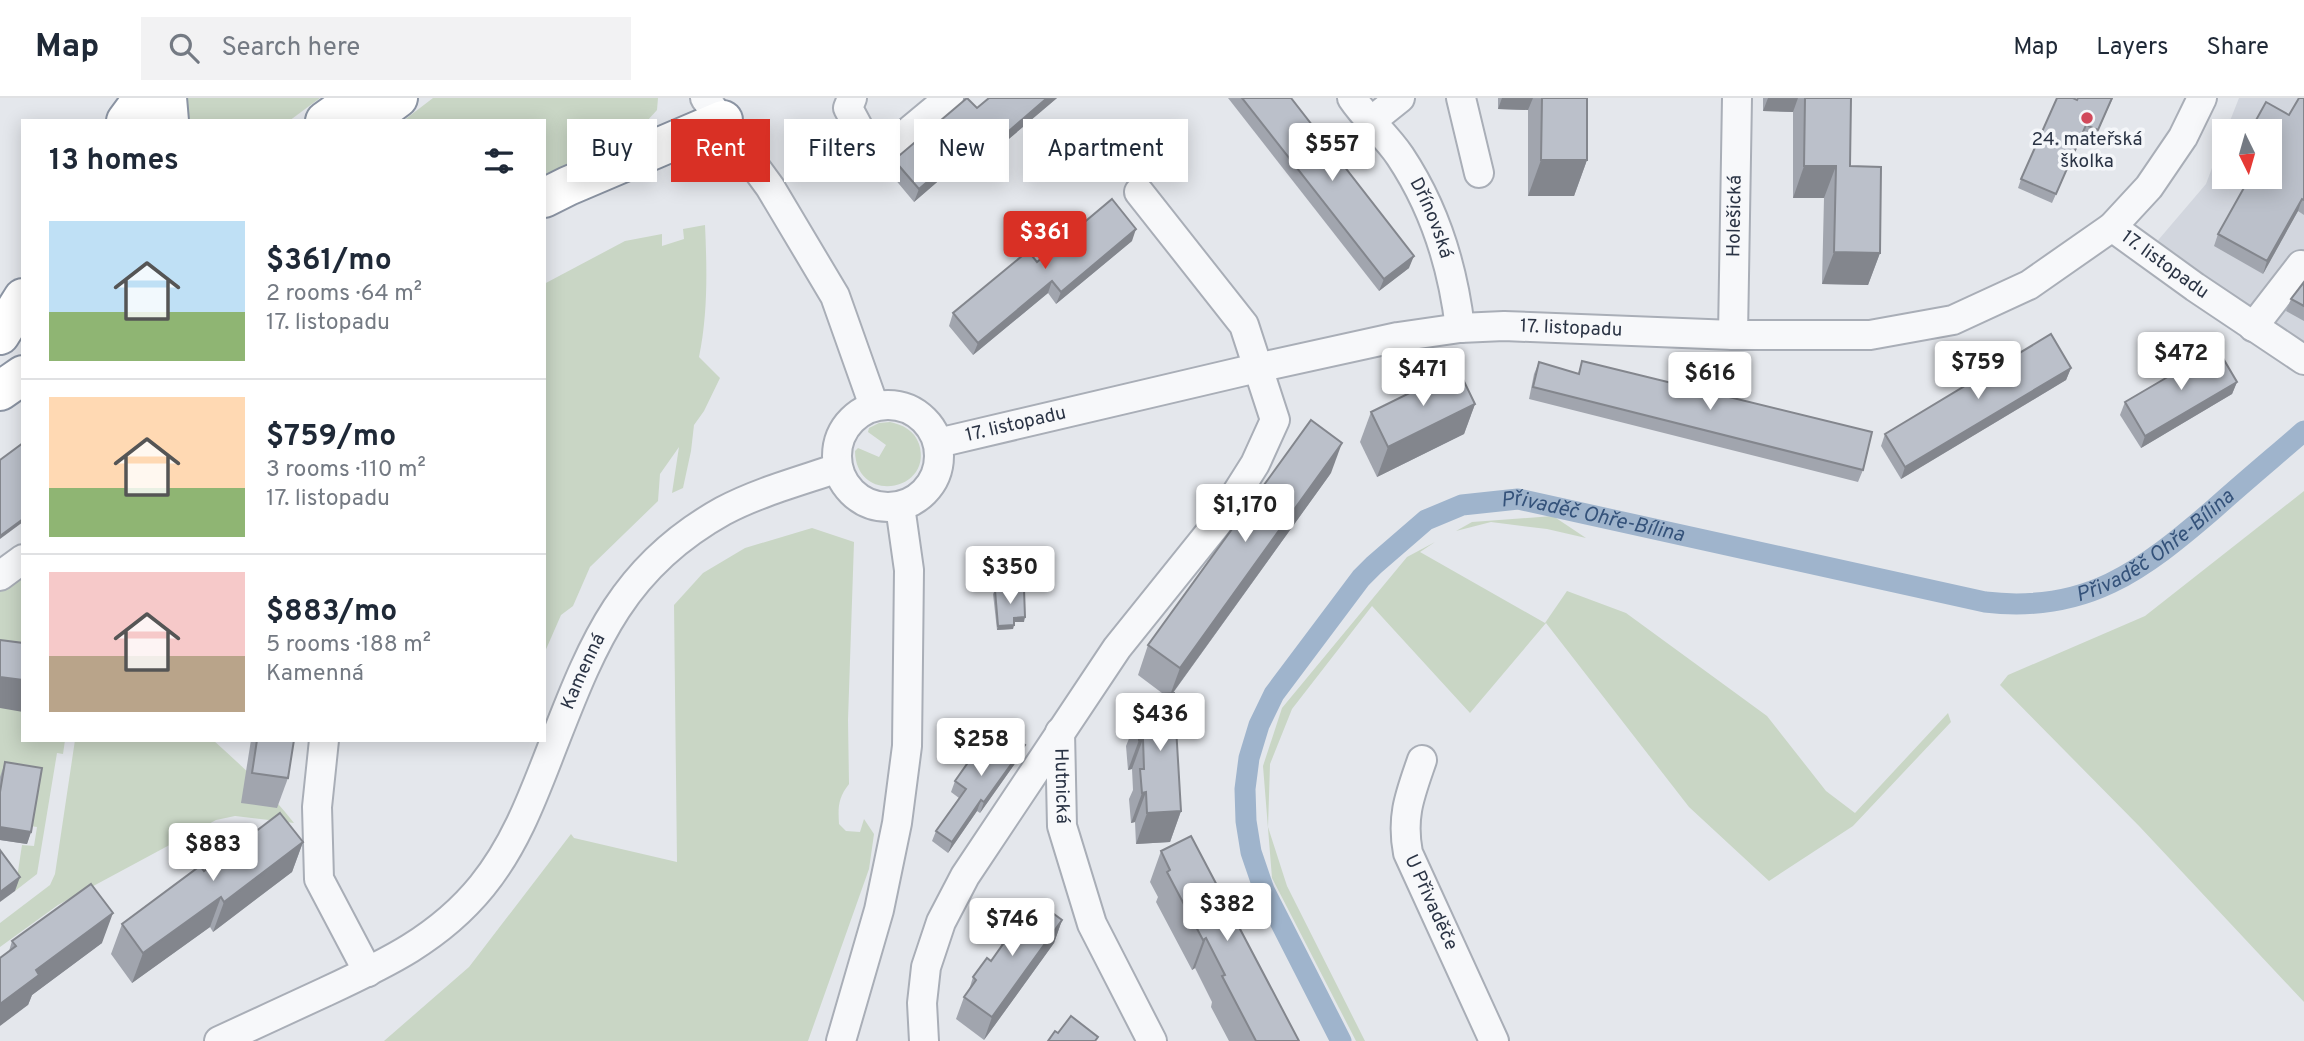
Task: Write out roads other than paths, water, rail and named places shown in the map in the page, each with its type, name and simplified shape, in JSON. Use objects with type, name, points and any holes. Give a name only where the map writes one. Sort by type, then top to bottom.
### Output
[{"type":"highway","points":[[127,119],[143,98]]},
{"type":"highway","points":[[167,98],[169,119]]},
{"type":"highway","points":[[546,197],[714,109]]},
{"type":"highway","points":[[334,119],[372,111]]},
{"type":"highway","points":[[0,335],[21,301]]},
{"type":"highway","points":[[0,363],[21,347]]},
{"type":"highway","points":[[0,391],[21,375]]},
{"type":"highway","points":[[0,406],[21,396]]},
{"type":"street","points":[[852,98],[848,108],[863,136],[895,142],[949,98]]},
{"type":"street","name":"Dřínovská","points":[[1352,98],[1399,156],[1430,213],[1451,270],[1460,328]]},
{"type":"street","points":[[1370,122],[1399,98]]},
{"type":"street","points":[[1461,98],[1479,173]]},
{"type":"street","name":"Holešická","points":[[1733,335],[1737,98]]},
{"type":"street","name":"17. listopadu","points":[[938,443],[1257,368],[1398,337],[1460,328],[1518,327],[1733,335],[1870,335],[1953,320],[2029,285],[2112,227],[2149,187],[2183,137],[2203,98]]},
{"type":"street","points":[[714,109],[770,187],[835,296],[874,406]]},
{"type":"street","points":[[1060,732],[1118,648],[1219,521],[1255,464],[1275,420],[1244,325],[1139,192]]},
{"type":"street","name":"17. listopadu","points":[[2112,227],[2304,360]]},
{"type":"street","points":[[2253,327],[2301,265]]},
{"type":"street","points":[[891,404],[907,408],[921,416],[932,428],[938,443],[940,460],[936,475],[927,489],[915,500],[900,506],[884,508],[854,495],[844,483],[838,468],[836,452],[844,430],[860,412],[874,406],[891,404]]},
{"type":"street","name":"Kamenná","points":[[219,1041],[368,972],[418,945],[450,921],[482,886],[503,855],[530,803],[576,685],[618,603],[648,568],[682,538],[724,510],[838,468]]},
{"type":"street","points":[[841,1041],[879,910],[897,822],[907,746],[909,570],[900,506]]},
{"type":"street","points":[[0,576],[21,560]]},
{"type":"street","name":"Hutnická","points":[[924,1041],[922,988],[941,922],[965,876],[1060,732]]},
{"type":"street","name":"Hutnická","points":[[1060,732],[1062,826],[1092,924],[1152,1041]]},
{"type":"street","points":[[324,742],[317,807],[319,879],[368,972]]},
{"type":"street","name":"U Přivaděče","points":[[1422,760],[1406,809],[1405,837],[1408,853],[1494,1041]]},
{"type":"waterway","name":"Přivaděč Ohře-Bílina","points":[[1341,1041],[1264,890],[1251,852],[1245,789],[1249,758],[1259,725],[1274,694],[1361,578],[1426,520],[1462,505],[1518,499],[1985,602],[2021,604],[2053,601],[2083,594],[2137,569],[2188,531],[2304,431]]},
{"type":"place","name":"24. mateřská školka","points":[[2087,118]]}]
